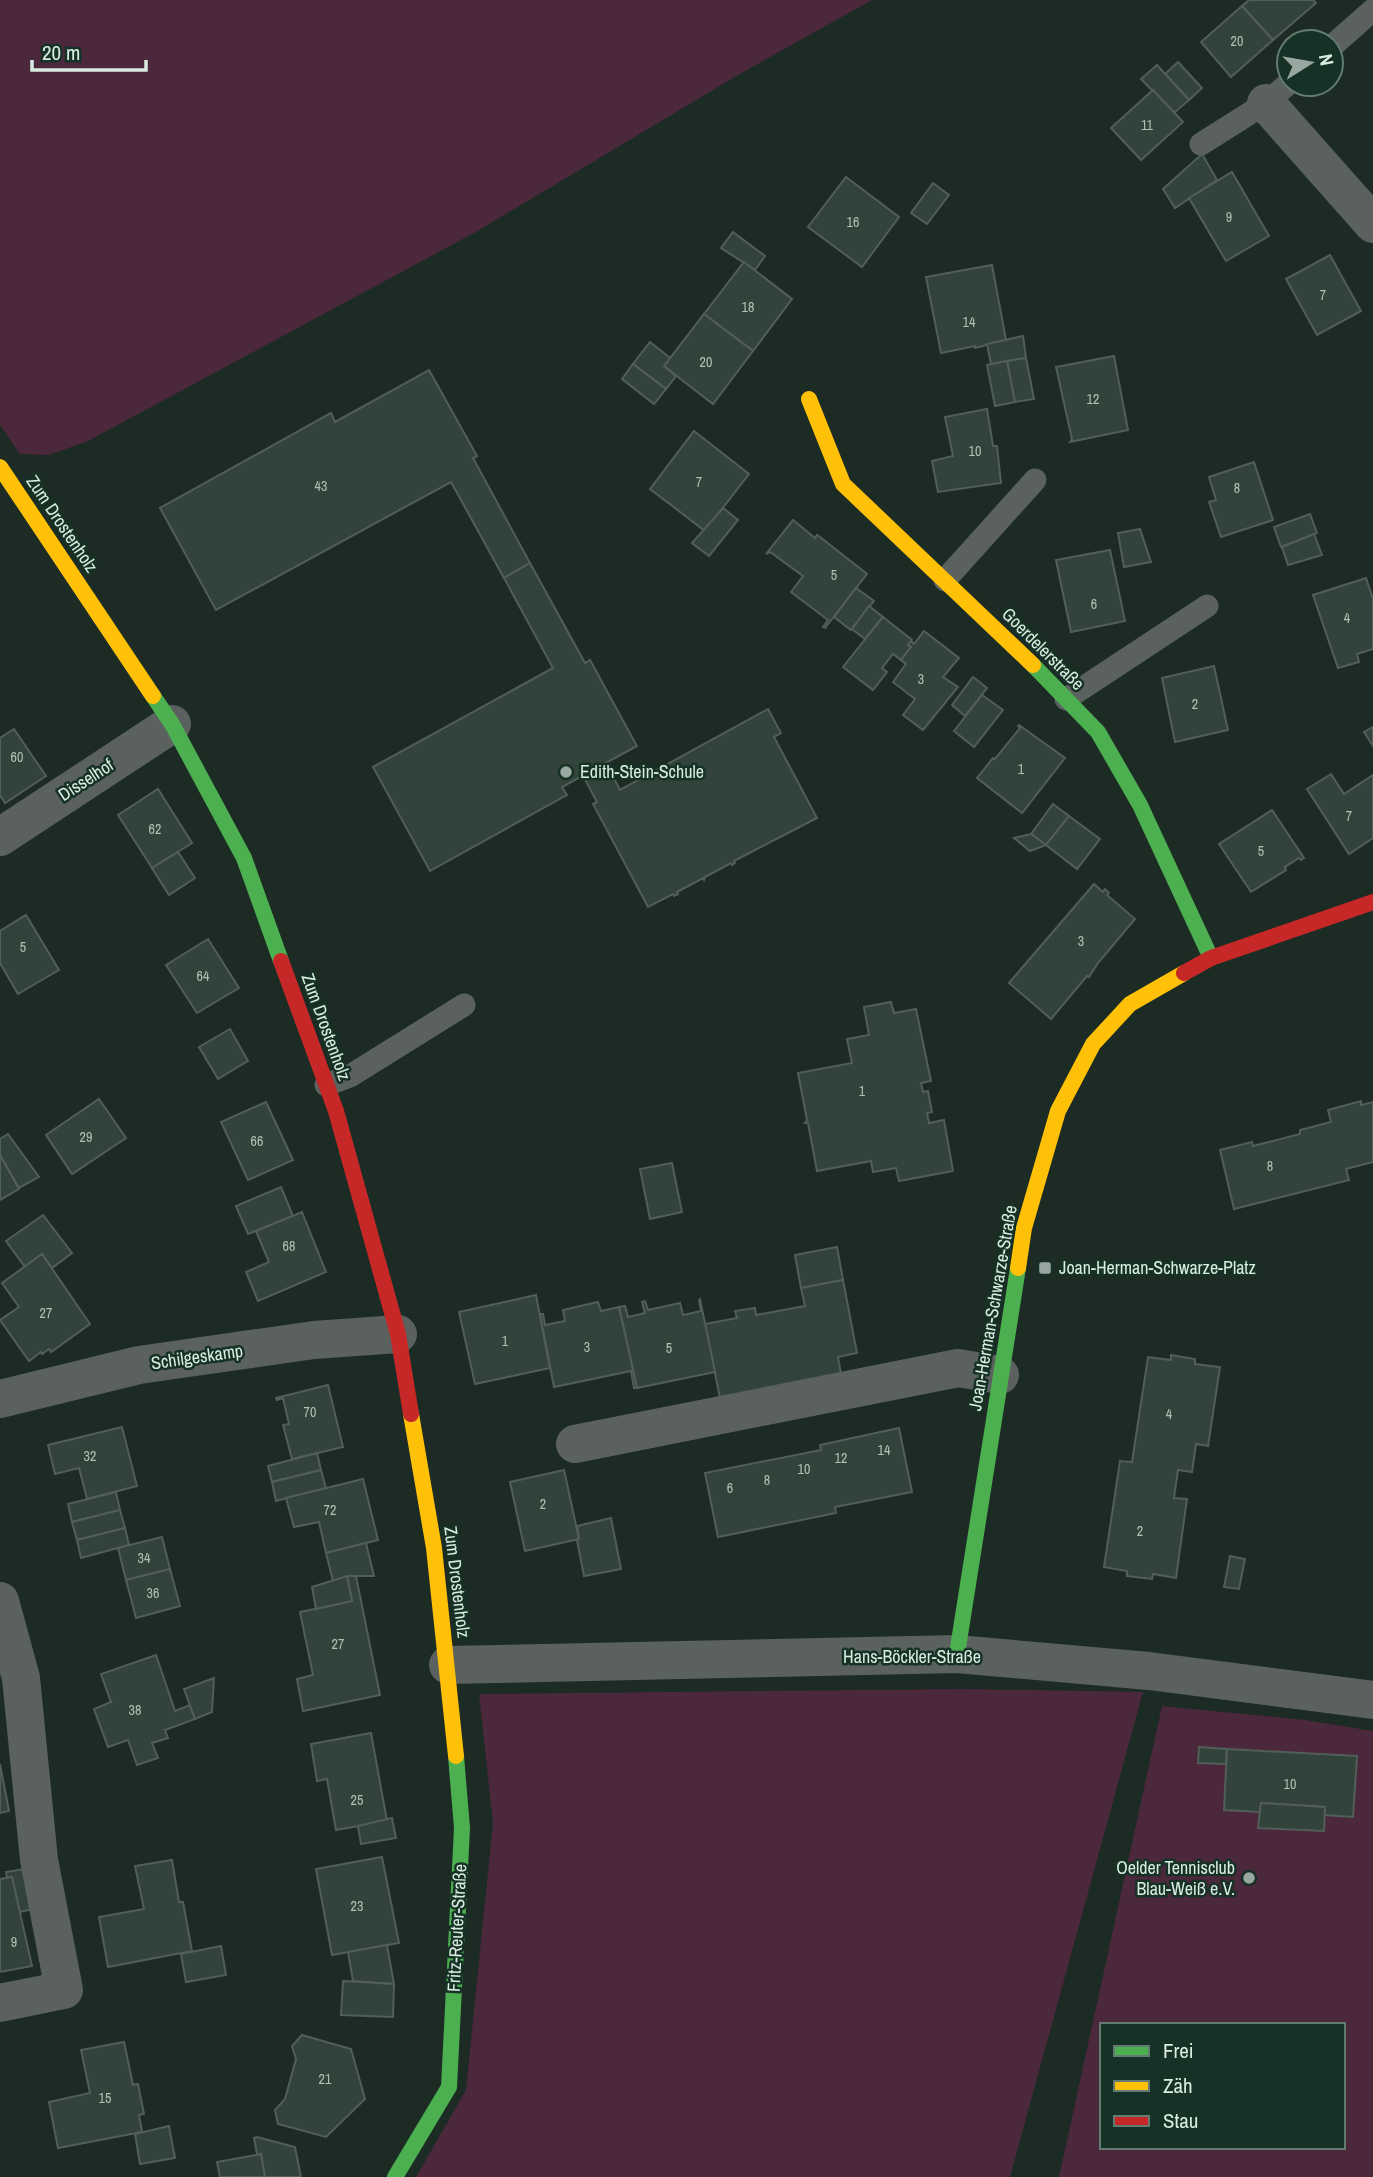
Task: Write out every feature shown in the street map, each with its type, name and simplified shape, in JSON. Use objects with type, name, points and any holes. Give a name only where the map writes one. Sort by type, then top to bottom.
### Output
[{"type":"street","points":[[1282,98],[1373,224]]},
{"type":"street","name":"Goerdelerstraße","points":[[808,399],[843,484],[1098,732],[1140,805],[1211,958]]},
{"type":"street","name":"Zum Drostenholz","points":[[0,467],[172,724],[244,858],[336,1111],[398,1334],[433,1548],[448,1665]]},
{"type":"street","name":"Disselhof","points":[[0,837],[172,724]]},
{"type":"street","name":"Joan-Herman-Schwarze-Straße","points":[[957,1654],[1024,1228],[1058,1111],[1093,1044],[1130,1004],[1211,958],[1373,902]]},
{"type":"street","name":"Schilgeskamp","points":[[0,1399],[139,1365],[314,1340],[398,1334]]},
{"type":"street","points":[[575,1444],[958,1368],[1000,1375]]},
{"type":"street","points":[[0,1601],[21,1678],[38,1860],[64,1990],[0,2003]]},
{"type":"street","name":"Hans-Böckler-Straße","points":[[448,1665],[957,1654],[1149,1671],[1373,1700]]},
{"type":"street","name":"Fritz-Reuter-Straße","points":[[395,2177],[449,2087],[462,1828],[448,1665]]},
{"type":"lane","points":[[1345,35],[1373,10]]},
{"type":"lane","points":[[1201,144],[1275,95]]},
{"type":"lane","points":[[944,580],[1035,480]]},
{"type":"lane","points":[[1066,699],[1207,606]]},
{"type":"lane","points":[[326,1086],[350,1076],[464,1004]]},
{"type":"shaded area","points":[[0,0],[872,0],[738,75],[474,233],[86,442],[48,455],[20,454],[0,425]]},
{"type":"shaded area","points":[[964,1689],[1143,1692],[1010,2177],[416,2177],[466,2090],[493,1823],[479,1694]]},
{"type":"shaded area","name":"Oelder Tennisclub Blau-Weiß e.V.","points":[[1162,1706],[1305,1720],[1373,1731],[1373,2177],[1059,2177]]},
{"type":"building","points":[[1249,0],[1313,0],[1316,3],[1287,28],[1275,28],[1273,40],[1242,6]]},
{"type":"building","points":[[1242,6],[1273,40],[1231,77],[1201,42]]},
{"type":"building","points":[[1178,62],[1202,88],[1189,100],[1165,74]]},
{"type":"building","points":[[1157,65],[1189,100],[1174,113],[1141,79]]},
{"type":"building","points":[[1153,90],[1183,122],[1141,160],[1111,128]]},
{"type":"building","points":[[1202,154],[1217,180],[1175,208],[1163,189]]},
{"type":"building","points":[[1232,172],[1269,236],[1226,261],[1189,198]]},
{"type":"building","points":[[846,177],[899,217],[862,267],[808,227]]},
{"type":"building","points":[[933,183],[949,195],[927,224],[911,213]]},
{"type":"building","points":[[733,232],[765,256],[755,270],[721,248]]},
{"type":"building","points":[[1330,255],[1361,311],[1317,335],[1286,279]]},
{"type":"building","points":[[744,262],[792,299],[753,351],[704,314]]},
{"type":"building","points":[[992,265],[1006,340],[941,353],[926,277]]},
{"type":"building","points":[[704,314],[753,351],[713,404],[664,366]]},
{"type":"building","points":[[1023,336],[1026,358],[991,364],[987,344]]},
{"type":"building","points":[[650,342],[670,358],[664,366],[676,376],[666,389],[633,364]]},
{"type":"building","points":[[1114,356],[1128,430],[1070,442],[1072,439],[1056,367]]},
{"type":"building","points":[[1026,358],[1034,399],[1015,402],[1007,361]]},
{"type":"building","points":[[1007,361],[1015,402],[995,406],[987,365]]},
{"type":"building","points":[[633,364],[666,389],[654,404],[622,379]]},
{"type":"building","points":[[429,370],[477,456],[473,458],[530,563],[504,578],[451,482],[216,610],[160,508],[331,413],[335,422]]},
{"type":"building","points":[[987,409],[993,446],[997,446],[1001,483],[938,492],[932,461],[953,456],[945,417]]},
{"type":"building","points":[[694,431],[749,474],[705,531],[650,489]]},
{"type":"building","points":[[1254,462],[1273,520],[1221,537],[1209,502],[1216,500],[1209,477]]},
{"type":"building","points":[[723,508],[738,520],[709,556],[692,543]]},
{"type":"building","points":[[1310,514],[1317,533],[1281,547],[1274,527]]},
{"type":"building","points":[[793,520],[815,538],[817,535],[820,537],[867,574],[825,628],[823,627],[828,620],[791,592],[803,576],[770,552],[766,554]]},
{"type":"building","points":[[1140,529],[1151,562],[1124,567],[1118,533]]},
{"type":"building","points":[[1314,534],[1322,555],[1288,565],[1282,547]]},
{"type":"building","points":[[1110,550],[1125,621],[1071,632],[1056,560]]},
{"type":"building","points":[[530,563],[585,663],[590,660],[637,746],[562,787],[567,795],[430,871],[373,767],[553,668],[504,578]]},
{"type":"building","points":[[1366,578],[1373,599],[1373,649],[1357,654],[1359,662],[1338,668],[1313,595]]},
{"type":"building","points":[[856,588],[874,601],[851,630],[834,617]]},
{"type":"building","points":[[869,606],[883,617],[865,639],[852,629]]},
{"type":"building","points":[[883,617],[912,640],[908,645],[911,647],[901,660],[893,654],[882,668],[887,672],[873,690],[843,667]]},
{"type":"building","points":[[924,631],[959,658],[943,677],[958,687],[923,730],[903,715],[915,699],[893,682],[906,664],[901,660],[911,647],[908,645],[911,641],[914,644]]},
{"type":"building","points":[[1214,666],[1228,730],[1175,742],[1162,678]]},
{"type":"building","points":[[973,677],[987,688],[965,716],[952,705]]},
{"type":"building","points":[[982,695],[1003,710],[974,747],[954,731]]},
{"type":"building","points":[[768,709],[781,733],[774,737],[817,818],[677,892],[678,894],[648,907],[593,804],[597,802],[583,776],[606,763],[620,790]]},
{"type":"building","points":[[1019,725],[1065,758],[1022,813],[977,778],[1020,728]]},
{"type":"building","points":[[1373,727],[1373,746],[1364,732]]},
{"type":"building","points":[[14,729],[46,776],[5,803],[0,795],[0,738]]},
{"type":"building","points":[[1331,774],[1344,794],[1373,775],[1373,838],[1349,854],[1307,789]]},
{"type":"building","points":[[158,789],[192,843],[152,868],[118,815]]},
{"type":"building","points":[[1053,804],[1069,816],[1046,845],[1031,834]]},
{"type":"building","points":[[1272,810],[1304,858],[1299,858],[1285,867],[1286,870],[1251,892],[1219,844]]},
{"type":"building","points":[[1069,816],[1100,839],[1077,869],[1046,845]]},
{"type":"building","points":[[1031,834],[1046,845],[1030,851],[1014,838]]},
{"type":"building","points":[[178,852],[195,878],[169,895],[152,868]]},
{"type":"building","points":[[1094,884],[1103,892],[1105,889],[1109,893],[1107,895],[1135,919],[1051,1019],[1009,983]]},
{"type":"building","points":[[26,915],[59,970],[18,994],[0,963],[0,931]]},
{"type":"building","points":[[208,939],[239,988],[197,1013],[166,965]]},
{"type":"building","points":[[891,1002],[894,1013],[916,1009],[931,1081],[921,1083],[923,1092],[928,1091],[932,1112],[927,1113],[929,1123],[944,1120],[953,1171],[899,1181],[896,1168],[873,1172],[871,1161],[817,1171],[808,1123],[805,1123],[807,1120],[798,1073],[852,1063],[847,1039],[869,1035],[864,1007]]},
{"type":"building","points":[[230,1029],[248,1061],[218,1079],[199,1047]]},
{"type":"building","points":[[99,1099],[126,1138],[72,1174],[46,1135]]},
{"type":"building","points":[[1361,1101],[1361,1105],[1373,1102],[1373,1162],[1346,1169],[1349,1180],[1234,1209],[1220,1150],[1252,1142],[1253,1146],[1300,1134],[1300,1130],[1331,1122],[1328,1110]]},
{"type":"building","points":[[266,1102],[293,1160],[248,1180],[221,1122]]},
{"type":"building","points":[[8,1134],[39,1177],[19,1188],[0,1155],[0,1139]]},
{"type":"building","points":[[0,1155],[19,1189],[0,1200]]},
{"type":"building","points":[[672,1163],[682,1212],[650,1219],[640,1169]]},
{"type":"building","points":[[281,1187],[293,1216],[248,1234],[236,1206]]},
{"type":"building","points":[[302,1212],[326,1272],[258,1301],[246,1272],[269,1262],[256,1231]]},
{"type":"building","points":[[43,1215],[72,1253],[52,1268],[42,1254],[25,1267],[6,1241]]},
{"type":"building","points":[[837,1247],[843,1280],[801,1288],[795,1255]]},
{"type":"building","points":[[42,1254],[90,1324],[51,1352],[49,1349],[42,1354],[41,1352],[29,1361],[0,1320],[19,1307],[2,1283]]},
{"type":"building","points":[[843,1280],[857,1353],[838,1357],[841,1374],[720,1398],[705,1324],[737,1318],[735,1311],[755,1308],[756,1315],[805,1306],[801,1288]]},
{"type":"building","points":[[536,1295],[550,1368],[475,1384],[459,1312]]},
{"type":"building","points":[[700,1299],[715,1372],[637,1388],[619,1307],[625,1306],[628,1317],[645,1313],[642,1302],[645,1301],[648,1310],[680,1303],[683,1315],[701,1311]]},
{"type":"building","points":[[598,1302],[601,1311],[619,1307],[637,1388],[634,1388],[631,1371],[554,1387],[540,1314],[543,1314],[545,1325],[565,1321],[563,1310]]},
{"type":"building","points":[[1171,1355],[1195,1359],[1195,1364],[1220,1367],[1208,1446],[1196,1444],[1192,1472],[1178,1470],[1174,1498],[1187,1499],[1176,1578],[1153,1574],[1152,1579],[1127,1576],[1127,1571],[1104,1567],[1120,1461],[1132,1462],[1148,1357],[1171,1360]]},
{"type":"building","points":[[328,1385],[343,1447],[292,1459],[283,1425],[289,1424],[283,1398],[276,1398]]},
{"type":"building","points":[[122,1427],[137,1486],[87,1499],[79,1468],[55,1474],[48,1445]]},
{"type":"building","points":[[899,1428],[912,1492],[835,1507],[836,1513],[718,1537],[705,1473],[821,1450],[820,1445]]},
{"type":"building","points":[[317,1453],[321,1470],[272,1482],[268,1466]]},
{"type":"building","points":[[321,1470],[326,1488],[276,1501],[272,1482]]},
{"type":"building","points":[[564,1470],[579,1539],[525,1551],[510,1482]]},
{"type":"building","points":[[363,1479],[378,1540],[326,1553],[319,1522],[294,1527],[286,1498]]},
{"type":"building","points":[[116,1492],[120,1510],[72,1522],[68,1504]]},
{"type":"building","points":[[120,1510],[125,1528],[77,1540],[72,1522]]},
{"type":"building","points":[[611,1518],[621,1569],[584,1576],[577,1526]]},
{"type":"building","points":[[125,1528],[129,1545],[81,1558],[77,1540]]},
{"type":"building","points":[[162,1537],[170,1569],[126,1580],[118,1548]]},
{"type":"building","points":[[366,1543],[374,1576],[348,1576],[333,1581],[326,1553]]},
{"type":"building","points":[[1230,1556],[1245,1559],[1239,1589],[1224,1587]]},
{"type":"building","points":[[170,1569],[180,1606],[136,1618],[126,1580]]},
{"type":"building","points":[[347,1576],[356,1576],[380,1695],[303,1711],[297,1679],[313,1675],[300,1612],[352,1601]]},
{"type":"building","points":[[347,1576],[352,1601],[316,1609],[312,1587]]},
{"type":"building","points":[[156,1655],[175,1711],[190,1705],[195,1719],[165,1730],[168,1738],[152,1743],[158,1758],[137,1765],[128,1740],[108,1747],[94,1709],[111,1702],[101,1674]]},
{"type":"building","points":[[214,1678],[212,1712],[195,1719],[184,1689]]},
{"type":"building","points":[[371,1733],[387,1821],[336,1830],[327,1779],[317,1781],[311,1744]]},
{"type":"building","points":[[1199,1747],[1227,1749],[1226,1764],[1198,1763]]},
{"type":"building","points":[[1227,1749],[1357,1756],[1353,1817],[1324,1815],[1325,1807],[1261,1803],[1260,1812],[1224,1810]]},
{"type":"building","points":[[0,1764],[9,1811],[0,1813]]},
{"type":"building","points":[[1261,1803],[1325,1807],[1324,1831],[1258,1828]]},
{"type":"building","points":[[392,1818],[396,1838],[361,1844],[358,1826]]},
{"type":"building","points":[[382,1857],[399,1943],[332,1955],[316,1869]]},
{"type":"building","points":[[172,1860],[179,1902],[183,1902],[192,1951],[108,1967],[99,1917],[144,1909],[135,1866]]},
{"type":"building","points":[[31,1868],[39,1908],[19,1912],[12,1877],[7,1878],[6,1872]]},
{"type":"building","points":[[12,1877],[32,1966],[0,1972],[0,1879]]},
{"type":"building","points":[[387,1945],[394,1984],[353,1981],[348,1952]]},
{"type":"building","points":[[221,1946],[226,1975],[186,1982],[181,1954]]},
{"type":"building","points":[[343,1981],[394,1984],[393,2017],[341,2015]]},
{"type":"building","points":[[302,2035],[351,2049],[365,2099],[326,2137],[278,2124],[275,2110],[285,2099],[296,2059],[292,2046]]},
{"type":"building","points":[[124,2042],[133,2085],[138,2084],[144,2114],[139,2115],[142,2132],[58,2148],[49,2102],[90,2093],[81,2050]]},
{"type":"building","points":[[169,2126],[175,2158],[140,2164],[135,2134]]},
{"type":"building","points":[[254,2138],[295,2147],[301,2177],[265,2177],[261,2154],[257,2154]]},
{"type":"building","points":[[261,2154],[265,2177],[220,2177],[217,2162]]},
{"type":"traffic: fast","points":[[1033,665],[1098,732],[1140,805],[1211,958]]},
{"type":"traffic: fast","points":[[153,696],[172,724],[244,858],[281,961]]},
{"type":"traffic: fast","points":[[957,1654],[1018,1268]]},
{"type":"traffic: fast","points":[[395,2177],[449,2087],[462,1828],[456,1756]]},
{"type":"traffic: slow","points":[[809,399],[843,484],[1033,665]]},
{"type":"traffic: slow","points":[[0,467],[153,696]]},
{"type":"traffic: slow","points":[[1018,1268],[1024,1228],[1058,1111],[1093,1044],[1130,1004],[1184,973]]},
{"type":"traffic: slow","points":[[411,1414],[434,1548],[456,1756]]},
{"type":"traffic: jam","points":[[1184,973],[1211,958],[1373,902]]},
{"type":"traffic: jam","points":[[281,961],[336,1111],[398,1334],[411,1414]]},
{"type":"place","name":"Edith-Stein-Schule","points":[[566,772]]},
{"type":"place","name":"Joan-Herman-Schwarze-Platz","points":[[1045,1268]]},
{"type":"place","name":"Oelder Tennisclub Blau-Weiß e.V.","points":[[1249,1878]]}]
